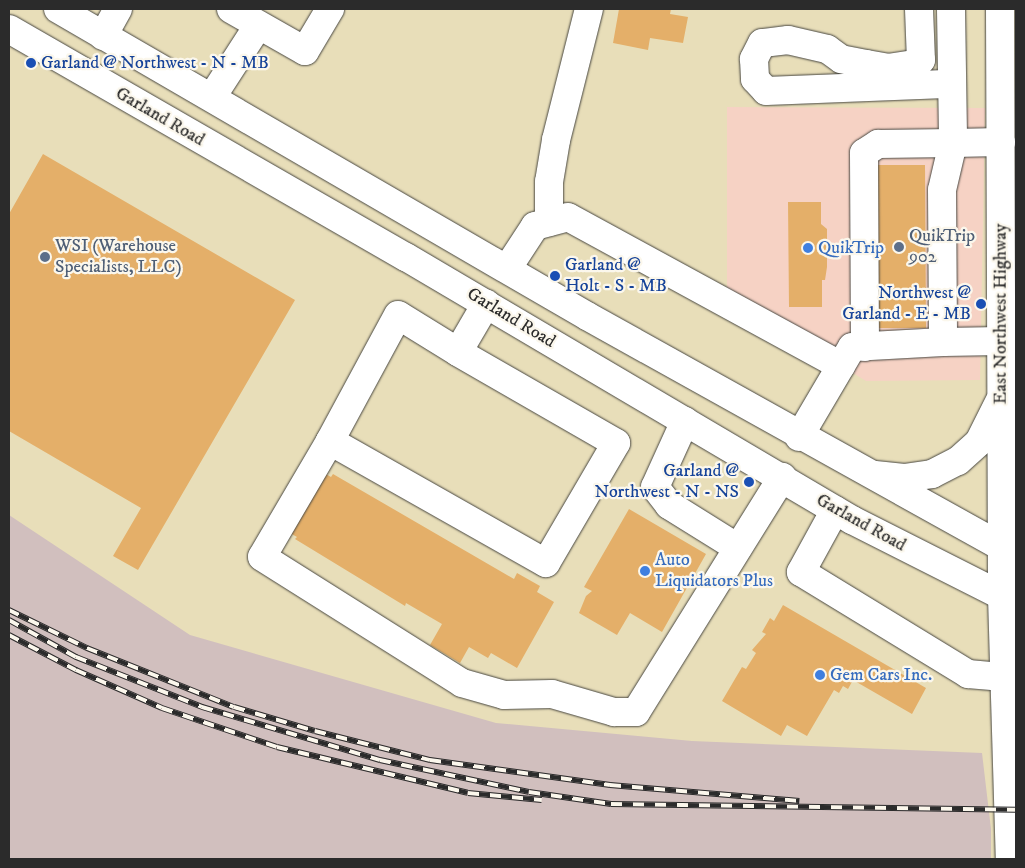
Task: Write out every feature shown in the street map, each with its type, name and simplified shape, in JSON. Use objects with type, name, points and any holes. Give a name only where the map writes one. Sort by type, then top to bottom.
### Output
[{"type":"main road","points":[[59,9],[507,270],[799,437],[1009,552]]},
{"type":"main road","points":[[103,36],[118,9]]},
{"type":"main road","points":[[231,9],[305,51],[330,9]]},
{"type":"main road","points":[[549,222],[549,182],[556,140],[589,9]]},
{"type":"main road","points":[[920,9],[921,60],[914,64],[890,68],[841,59],[827,49],[788,40],[762,43],[754,59],[755,79],[766,91],[952,84]]},
{"type":"main road","points":[[943,342],[942,190],[953,143],[951,9]]},
{"type":"main road","name":"East Northwest Highway","points":[[1000,9],[1001,399],[1009,552],[1009,599],[1004,676],[1010,859]]},
{"type":"main road","points":[[190,135],[258,26]]},
{"type":"main road","name":"Garland Road","points":[[9,29],[486,304],[835,510],[1009,599]]},
{"type":"main road","points":[[865,347],[864,153],[878,144],[1001,142]]},
{"type":"main road","points":[[458,352],[535,226],[568,217],[841,366]]},
{"type":"main road","points":[[330,441],[546,563],[616,443],[458,352],[398,315],[330,441],[262,558],[462,683],[504,695],[552,694],[614,712],[636,712],[782,477]]},
{"type":"main road","points":[[799,437],[852,347],[1001,341]]},
{"type":"main road","points":[[868,474],[904,478],[932,474],[958,461],[978,442],[1001,399]]},
{"type":"main road","points":[[685,421],[655,488],[669,505],[738,548]]},
{"type":"main road","points":[[835,510],[801,572],[968,674],[1004,676]]},
{"type":"shaded area","points":[[727,107],[985,108],[980,380],[866,381],[727,295]]},
{"type":"shaded area","points":[[9,515],[190,635],[496,723],[692,741],[982,753],[991,829],[991,859],[9,859]]},
{"type":"building","points":[[619,9],[671,9],[670,14],[688,17],[683,43],[650,38],[648,50],[613,43]]},
{"type":"building","points":[[43,154],[295,300],[138,570],[113,556],[141,508],[9,431],[9,214]]},
{"type":"building","name":"QuikTrip 902","points":[[872,165],[925,165],[926,328],[873,328]]},
{"type":"building","name":"QuikTrip","points":[[788,202],[821,202],[821,224],[827,229],[827,267],[825,280],[822,280],[822,307],[789,307]]},
{"type":"building","points":[[324,473],[331,477],[333,474],[514,579],[517,573],[540,586],[537,592],[554,602],[517,668],[491,653],[488,658],[469,647],[460,663],[430,645],[442,624],[406,603],[405,606],[295,539],[297,537],[290,533]]},
{"type":"building","name":"Auto Liquidators Plus","points":[[629,509],[706,554],[662,632],[630,613],[617,635],[579,613],[586,596],[592,591],[584,587]]},
{"type":"building","name":"Gem Cars Inc.","points":[[783,605],[926,688],[912,714],[853,680],[848,689],[843,686],[839,693],[834,690],[807,736],[787,725],[781,736],[722,701],[742,667],[746,669],[756,653],[752,650],[766,634],[762,632],[770,618],[774,621]]},
{"type":"railway","points":[[9,610],[87,648],[234,707],[315,731],[430,760],[610,785],[799,801]]},
{"type":"railway","points":[[9,620],[76,657],[202,707],[380,760],[529,792],[611,804],[1016,810]]},
{"type":"railway","points":[[9,635],[76,670],[162,708],[277,747],[468,793],[542,800]]},
{"type":"place","name":"Garland @ Northwest - N - MB","points":[[31,63]]},
{"type":"place","name":"QuikTrip 902","points":[[899,247]]},
{"type":"place","name":"QuikTrip","points":[[808,248]]},
{"type":"place","name":"WSI (Warehouse Specialists, LLC)","points":[[45,257]]},
{"type":"place","name":"Garland @ Holt - S - MB","points":[[555,276]]},
{"type":"place","name":"Northwest @ Garland - E - MB","points":[[981,304]]},
{"type":"place","name":"Garland @ Northwest - N - NS","points":[[749,482]]},
{"type":"place","name":"Auto Liquidators Plus","points":[[645,571]]},
{"type":"place","name":"Gem Cars Inc.","points":[[820,675]]}]
